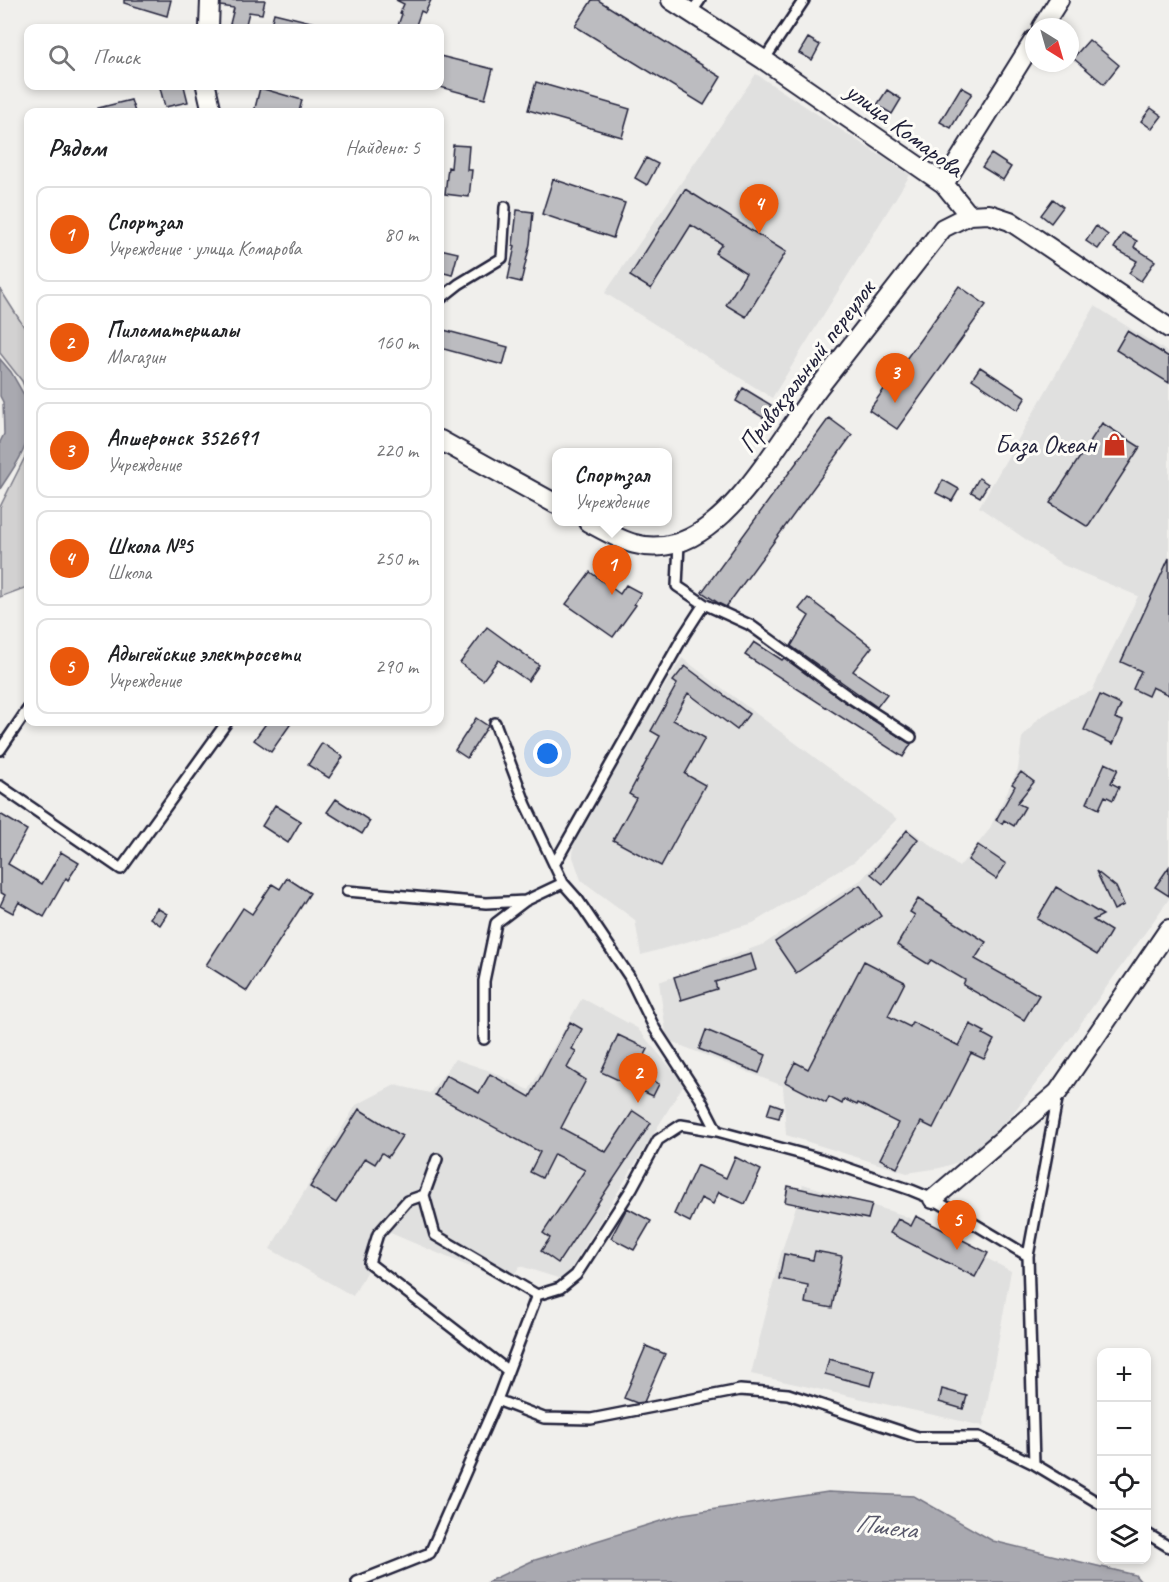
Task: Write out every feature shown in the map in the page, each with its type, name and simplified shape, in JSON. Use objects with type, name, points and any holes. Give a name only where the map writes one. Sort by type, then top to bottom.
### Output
[{"type":"street","points":[[209,24],[210,0]]},
{"type":"street","name":"улица Комарова","points":[[671,0],[695,7],[764,60],[944,184],[969,215],[989,214],[1010,221],[1169,328]]},
{"type":"street","points":[[1048,18],[1059,0]]},
{"type":"street","points":[[944,184],[1025,54]]},
{"type":"street","points":[[207,90],[211,108]]},
{"type":"street","name":"Привокзальный переулок","points":[[679,543],[711,527],[745,490],[818,390],[943,228],[969,215]]},
{"type":"street","points":[[444,442],[552,502]]},
{"type":"street","points":[[595,526],[628,544],[655,548],[679,543]]},
{"type":"street","points":[[933,1199],[1058,1092],[1169,929]]},
{"type":"lane","points":[[764,60],[804,0]]},
{"type":"lane","points":[[444,296],[502,258],[505,207]]},
{"type":"lane","points":[[679,543],[677,586],[704,604],[750,625],[849,697],[911,737]]},
{"type":"lane","points":[[555,863],[684,635],[704,604]]},
{"type":"lane","points":[[0,750],[24,715]]},
{"type":"lane","points":[[495,723],[526,804],[563,883],[578,900],[629,976],[655,1029],[700,1098],[717,1131]]},
{"type":"lane","points":[[0,786],[121,869],[224,726]]},
{"type":"lane","points":[[484,1039],[484,981],[496,923],[525,901],[563,883]]},
{"type":"lane","points":[[347,891],[486,903],[525,901]]},
{"type":"lane","points":[[1034,1464],[1028,1256],[1058,1092]]},
{"type":"lane","points":[[437,1159],[424,1195],[435,1235],[537,1295],[560,1288],[576,1275],[632,1188],[658,1140],[681,1125],[717,1131],[821,1159],[933,1199],[1028,1256]]},
{"type":"lane","points":[[424,1195],[407,1201],[378,1234],[369,1263],[507,1370]]},
{"type":"lane","points":[[357,1582],[430,1553],[497,1400],[537,1295]]},
{"type":"lane","points":[[497,1400],[544,1418],[591,1419],[740,1390],[788,1394],[918,1437],[979,1437],[1034,1464],[1097,1503]]},
{"type":"lane","points":[[1151,1536],[1169,1546]]},
{"type":"shaded area","points":[[756,74],[910,175],[772,398],[605,293]]},
{"type":"shaded area","points":[[0,289],[24,327],[24,386],[0,353]]},
{"type":"shaded area","points":[[1095,306],[1169,353],[1169,899],[1059,1054],[980,1155],[940,1168],[907,1173],[786,1135],[783,1086],[667,1040],[659,982],[764,944],[862,879],[908,828],[959,867],[989,830],[1018,769],[1022,738],[1039,718],[1068,700],[1092,691],[1138,596],[1063,565],[979,507]]},
{"type":"shaded area","points":[[24,459],[24,588],[0,597],[0,507]]},
{"type":"shaded area","points":[[682,658],[897,819],[855,861],[753,923],[641,955],[635,920],[581,880],[573,857],[574,832]]},
{"type":"shaded area","points":[[582,998],[637,1028],[684,1084],[564,1280],[520,1266],[508,1283],[388,1232],[353,1296],[270,1249],[356,1105],[395,1085],[430,1093],[455,1059],[493,1072],[529,1090]]},
{"type":"shaded area","points":[[803,1184],[903,1215],[1011,1271],[983,1426],[751,1374],[779,1260]]},
{"type":"water","points":[[0,359],[11,372],[24,395],[24,449],[0,489],[0,442],[4,434],[3,402],[0,396]]},
{"type":"water","name":"Пшеха","points":[[828,1492],[914,1496],[993,1541],[1135,1575],[1141,1582],[487,1582],[532,1561],[683,1514]]},
{"type":"building","points":[[124,0],[171,0],[167,16],[124,3]]},
{"type":"building","points":[[221,0],[265,0],[262,14],[249,12],[246,24],[230,24],[234,8],[221,6]]},
{"type":"building","points":[[396,0],[431,0],[425,13],[421,11],[416,24],[398,24],[404,4]]},
{"type":"building","points":[[592,0],[598,0],[721,77],[704,105],[575,26]]},
{"type":"building","points":[[274,13],[319,24],[271,24]]},
{"type":"building","points":[[808,38],[820,45],[812,60],[799,53]]},
{"type":"building","points":[[1089,40],[1119,65],[1104,84],[1079,63],[1079,51]]},
{"type":"building","points":[[444,57],[493,69],[485,99],[444,88]]},
{"type":"building","points":[[536,82],[630,109],[622,137],[528,110]]},
{"type":"building","points":[[961,87],[972,93],[951,128],[940,122]]},
{"type":"building","points":[[161,90],[185,90],[188,102],[165,107]]},
{"type":"building","points":[[260,90],[302,100],[300,108],[255,108]]},
{"type":"building","points":[[887,90],[901,99],[892,114],[877,105]]},
{"type":"building","points":[[131,100],[134,108],[98,108]]},
{"type":"building","points":[[1151,108],[1162,116],[1152,129],[1141,121]]},
{"type":"building","points":[[453,145],[469,146],[467,170],[472,170],[469,197],[445,194]]},
{"type":"building","points":[[991,154],[1011,167],[1003,180],[982,167]]},
{"type":"building","points":[[646,158],[658,164],[647,185],[635,178]]},
{"type":"building","points":[[553,179],[625,203],[613,238],[542,214]]},
{"type":"building","points":[[685,189],[786,252],[746,317],[726,305],[746,273],[715,253],[722,244],[691,225],[651,289],[630,276]]},
{"type":"building","points":[[1053,199],[1063,207],[1051,223],[1041,215]]},
{"type":"building","points":[[517,210],[533,212],[530,244],[521,282],[508,279],[515,246],[513,245]]},
{"type":"building","points":[[1096,226],[1108,235],[1098,249],[1086,241]]},
{"type":"building","points":[[1123,233],[1137,241],[1134,247],[1155,261],[1141,281],[1129,273],[1137,261],[1114,248]]},
{"type":"building","points":[[444,250],[458,253],[452,275],[444,273]]},
{"type":"building","points":[[959,286],[986,305],[897,429],[869,410]]},
{"type":"building","points":[[444,330],[508,347],[503,365],[444,349]]},
{"type":"building","points":[[1127,331],[1169,357],[1169,383],[1116,350]]},
{"type":"building","points":[[980,367],[1026,397],[1018,410],[972,379]]},
{"type":"building","points":[[743,388],[771,405],[764,418],[736,401]]},
{"type":"building","points":[[829,418],[852,435],[726,607],[720,604],[702,592]]},
{"type":"building","points":[[1102,423],[1140,447],[1088,527],[1050,503]]},
{"type":"building","points":[[979,478],[988,484],[980,497],[971,492]]},
{"type":"building","points":[[943,480],[959,489],[952,501],[936,493]]},
{"type":"building","points":[[1169,558],[1169,695],[1152,687],[1148,696],[1133,689],[1141,671],[1121,662]]},
{"type":"building","points":[[590,572],[620,594],[626,585],[641,593],[634,604],[636,605],[613,637],[566,604]]},
{"type":"building","points":[[808,598],[872,647],[853,671],[887,694],[877,707],[791,646],[809,616],[799,609]]},
{"type":"building","points":[[487,627],[539,665],[528,681],[498,660],[483,680],[460,663]]},
{"type":"building","points":[[754,642],[782,660],[784,658],[845,702],[911,744],[903,757],[745,655]]},
{"type":"building","points":[[685,666],[749,714],[737,730],[688,693],[673,720],[705,738],[685,774],[705,785],[661,866],[613,840],[636,798],[629,794],[660,736],[651,731],[677,684],[673,681]]},
{"type":"building","points":[[1100,695],[1121,705],[1115,718],[1123,721],[1113,744],[1084,730]]},
{"type":"building","points":[[476,718],[488,726],[467,758],[455,750]]},
{"type":"building","points":[[264,726],[289,726],[271,752],[254,740]]},
{"type":"building","points":[[322,743],[343,757],[329,778],[308,765]]},
{"type":"building","points":[[1105,763],[1118,769],[1111,783],[1119,787],[1113,800],[1105,796],[1099,809],[1087,803]]},
{"type":"building","points":[[1021,772],[1034,782],[1017,803],[1025,807],[1014,826],[1004,820],[1002,824],[996,820],[1015,786],[1012,784]]},
{"type":"building","points":[[336,799],[370,821],[362,834],[327,812]]},
{"type":"building","points":[[275,805],[301,821],[288,843],[262,826]]},
{"type":"building","points":[[0,814],[27,830],[8,864],[42,884],[61,852],[79,863],[68,880],[66,878],[44,917],[19,902],[13,913],[0,906],[5,895],[0,892]]},
{"type":"building","points":[[907,830],[918,839],[883,884],[871,874]]},
{"type":"building","points":[[978,845],[1006,864],[996,879],[968,860]]},
{"type":"building","points":[[1169,867],[1169,896],[1155,887]]},
{"type":"building","points":[[1096,871],[1116,887],[1124,905],[1114,910]]},
{"type":"building","points":[[287,878],[310,893],[247,991],[206,965],[243,908],[252,914],[272,884],[280,889]]},
{"type":"building","points":[[860,885],[881,916],[796,973],[775,942]]},
{"type":"building","points":[[1056,887],[1103,915],[1093,920],[1111,931],[1097,955],[1037,919]]},
{"type":"building","points":[[918,899],[986,942],[975,959],[1039,995],[1024,1020],[963,985],[965,980],[931,960],[928,964],[897,945],[915,915],[910,912]]},
{"type":"building","points":[[157,908],[167,914],[160,925],[150,918]]},
{"type":"building","points":[[751,954],[756,970],[715,982],[717,989],[681,1000],[674,977]]},
{"type":"building","points":[[864,961],[905,982],[888,1016],[910,1027],[912,1022],[959,1046],[970,1024],[994,1040],[984,1059],[971,1053],[933,1128],[921,1122],[897,1168],[880,1159],[898,1123],[858,1103],[857,1105],[844,1099],[842,1104],[829,1097],[826,1103],[785,1082],[795,1062],[808,1069]]},
{"type":"building","points":[[570,1022],[582,1029],[572,1049],[576,1051],[567,1068],[586,1080],[561,1128],[606,1152],[633,1111],[651,1123],[558,1263],[541,1251],[550,1238],[543,1233],[585,1170],[554,1154],[542,1178],[530,1172],[540,1152],[435,1095],[446,1075],[479,1093],[490,1074],[530,1097]]},
{"type":"building","points":[[706,1030],[766,1055],[759,1073],[699,1049]]},
{"type":"building","points":[[618,1035],[648,1049],[636,1073],[659,1084],[653,1096],[601,1072]]},
{"type":"building","points":[[771,1103],[782,1107],[779,1118],[767,1115]]},
{"type":"building","points":[[359,1109],[402,1136],[388,1157],[382,1153],[375,1164],[365,1158],[336,1203],[310,1187]]},
{"type":"building","points":[[735,1157],[761,1170],[745,1204],[719,1192],[713,1204],[701,1198],[690,1222],[674,1214],[697,1165],[726,1178]]},
{"type":"building","points":[[788,1186],[872,1204],[868,1219],[785,1202]]},
{"type":"building","points":[[627,1208],[651,1221],[634,1250],[611,1238]]},
{"type":"building","points":[[916,1216],[988,1253],[975,1277],[890,1233],[898,1219],[911,1226]]},
{"type":"building","points":[[815,1251],[842,1256],[832,1308],[805,1303],[808,1285],[779,1279],[784,1254],[813,1260]]},
{"type":"building","points":[[646,1346],[665,1354],[644,1402],[637,1403],[624,1398]]},
{"type":"building","points":[[829,1359],[875,1371],[871,1386],[825,1374]]},
{"type":"building","points":[[942,1389],[967,1396],[963,1409],[939,1402]]},
{"type":"place","name":"Школа №5","points":[[759,234]]},
{"type":"place","name":"Апшеронск 352691","points":[[895,403]]},
{"type":"place","name":"База Океан","points":[[1114,444]]},
{"type":"place","name":"Спортзал","points":[[612,595]]},
{"type":"place","name":"Пиломатериалы","points":[[638,1103]]},
{"type":"place","name":"Адыгейские электросети","points":[[957,1250]]}]
